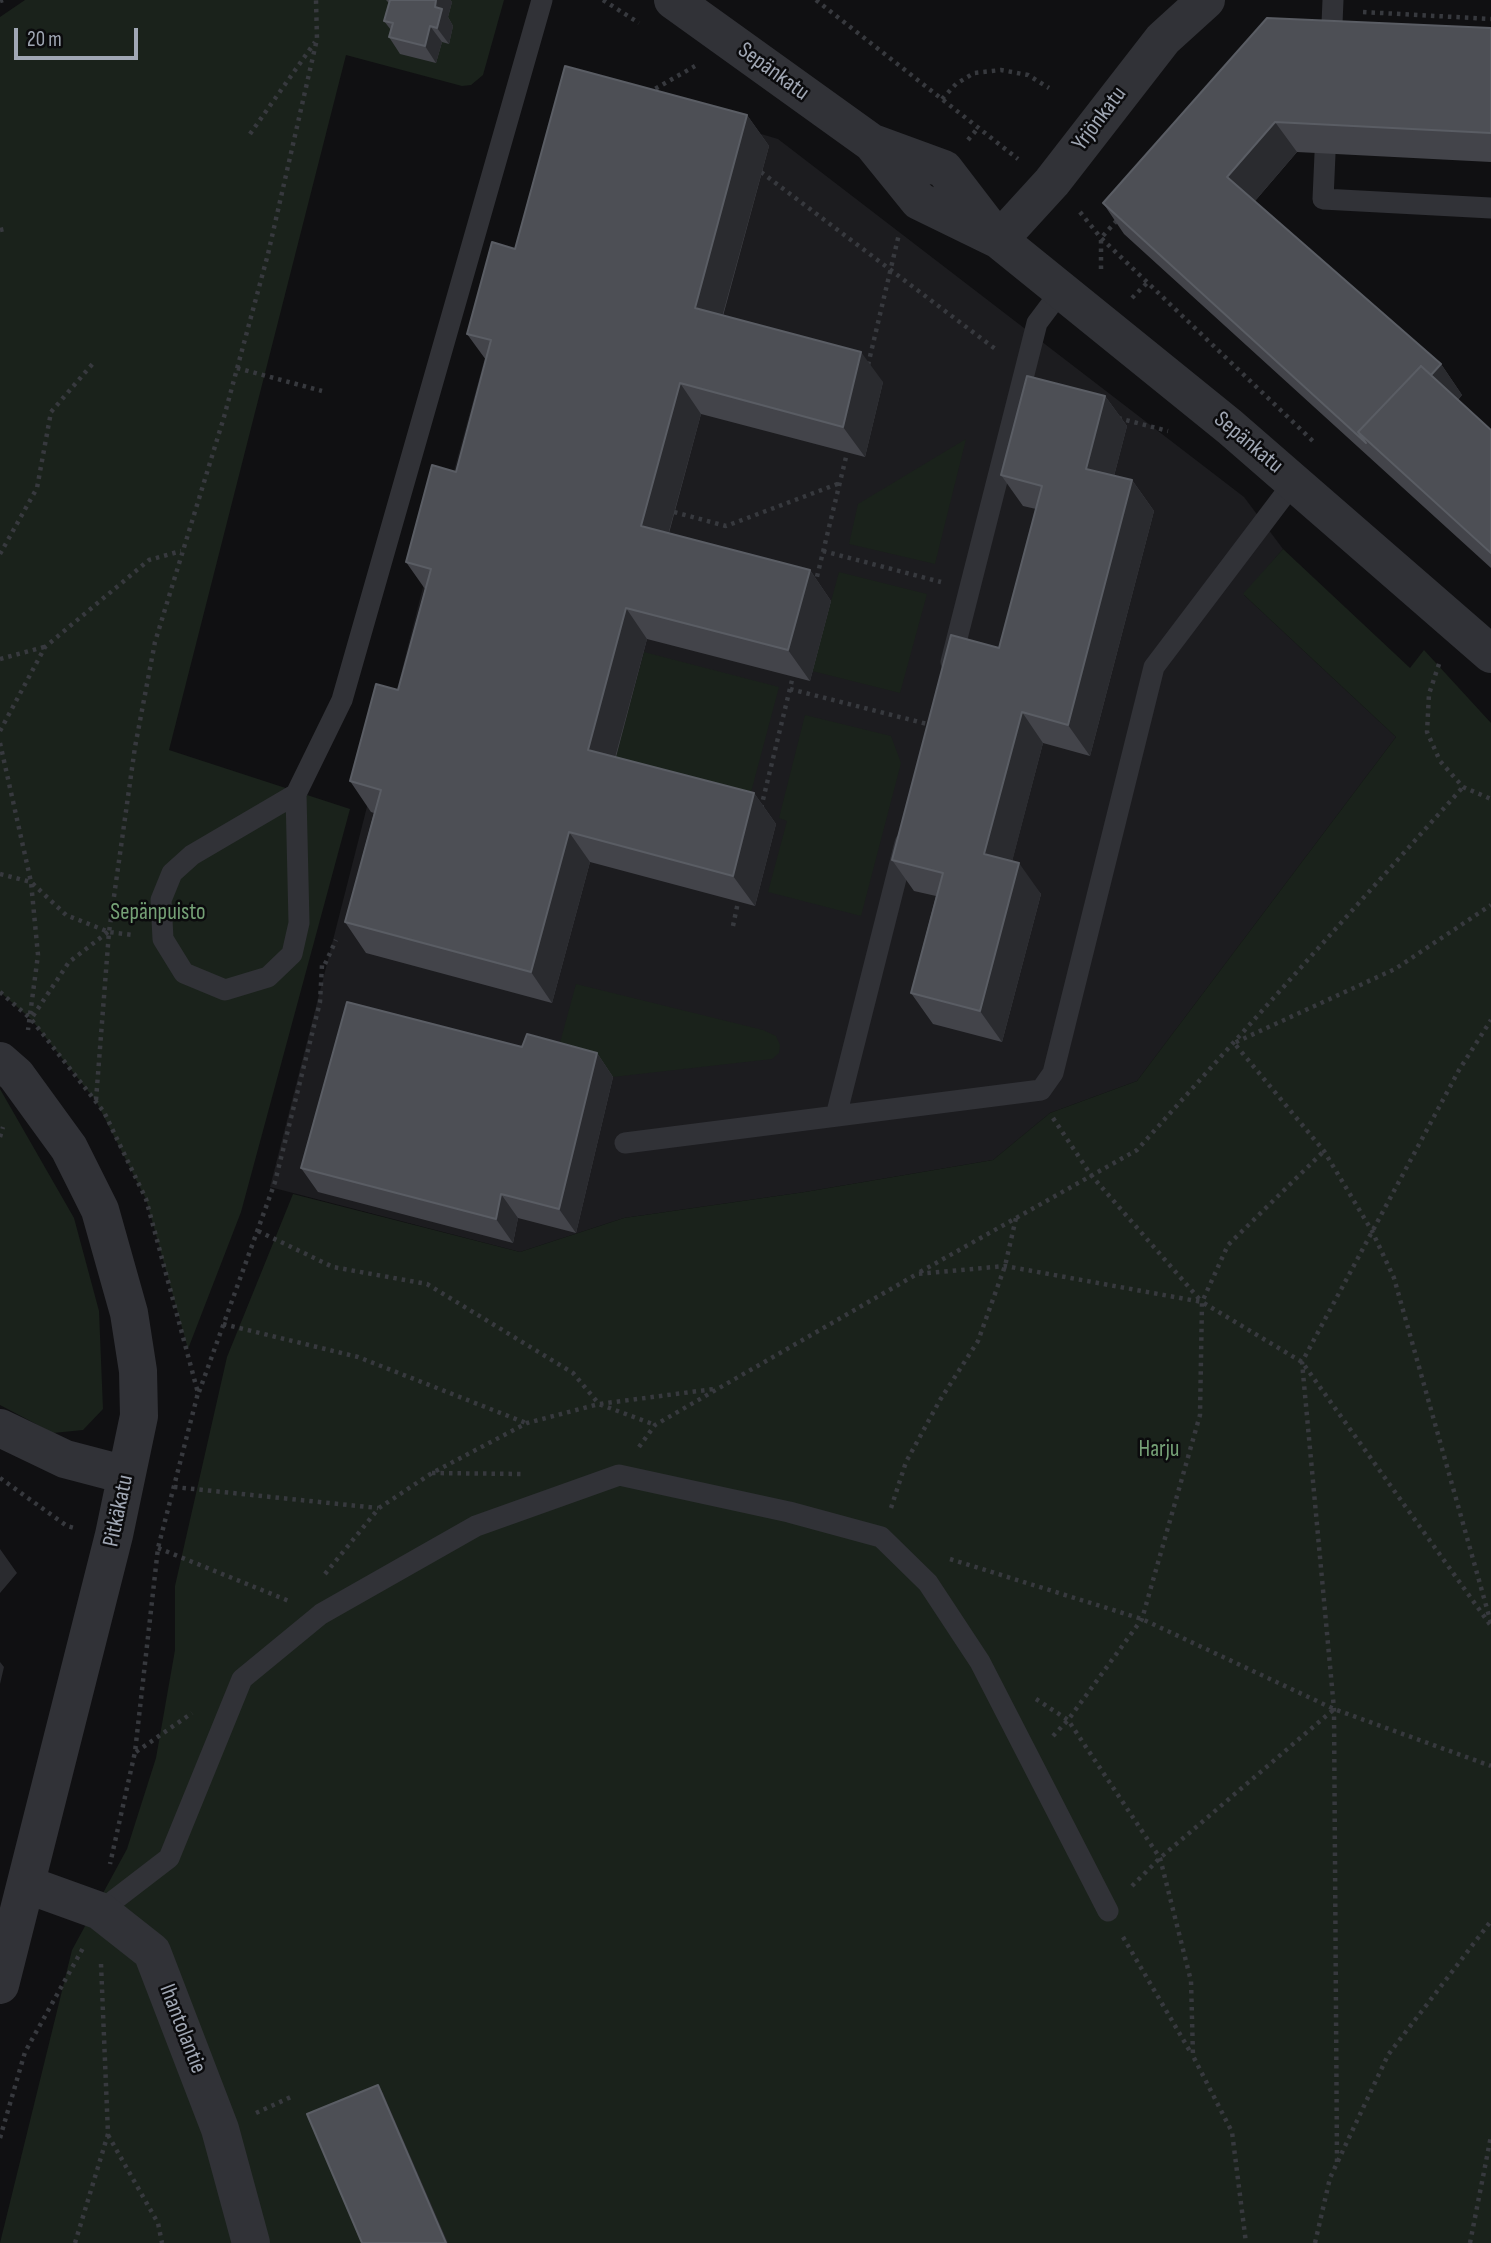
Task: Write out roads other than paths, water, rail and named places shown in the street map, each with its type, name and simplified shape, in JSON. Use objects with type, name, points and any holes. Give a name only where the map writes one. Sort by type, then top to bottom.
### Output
[{"type":"street","name":"Sepänkatu","points":[[673,0],[872,143],[944,169],[999,240],[1294,482],[1491,654]]},
{"type":"street","name":"Yrjönkatu","points":[[999,240],[1052,182],[1163,39],[1206,0]]},
{"type":"street","name":"Pitkäkatu","points":[[0,1061],[16,1075],[69,1147],[100,1210],[118,1265],[138,1371],[139,1416],[114,1535],[28,1885],[0,1985]]},
{"type":"street","points":[[0,1428],[65,1460],[126,1475]]},
{"type":"street","name":"Ihantolantie","points":[[28,1885],[100,1911],[152,1952],[220,2129],[251,2243]]},
{"type":"lane","points":[[296,794],[192,856],[172,873],[160,900],[163,939],[184,973],[225,990],[268,977],[292,954],[299,923],[296,794],[342,700],[542,0]]},
{"type":"lane","points":[[1331,50],[1333,5]]},
{"type":"lane","points":[[1325,154],[1322,199],[1491,208]]},
{"type":"lane","points":[[934,726],[1037,323],[1061,291]]},
{"type":"lane","points":[[625,1143],[1041,1090],[1053,1073],[1154,667],[1294,482]]},
{"type":"lane","points":[[836,1116],[911,820]]},
{"type":"lane","points":[[100,1911],[169,1858],[242,1679],[321,1614],[476,1526],[619,1475],[789,1512],[881,1537],[929,1583],[980,1662],[1108,1911]]},
{"type":"park label","name":"Sepänpuisto","points":[[158,913]]},
{"type":"park label","name":"Harju","points":[[1159,1450]]}]
